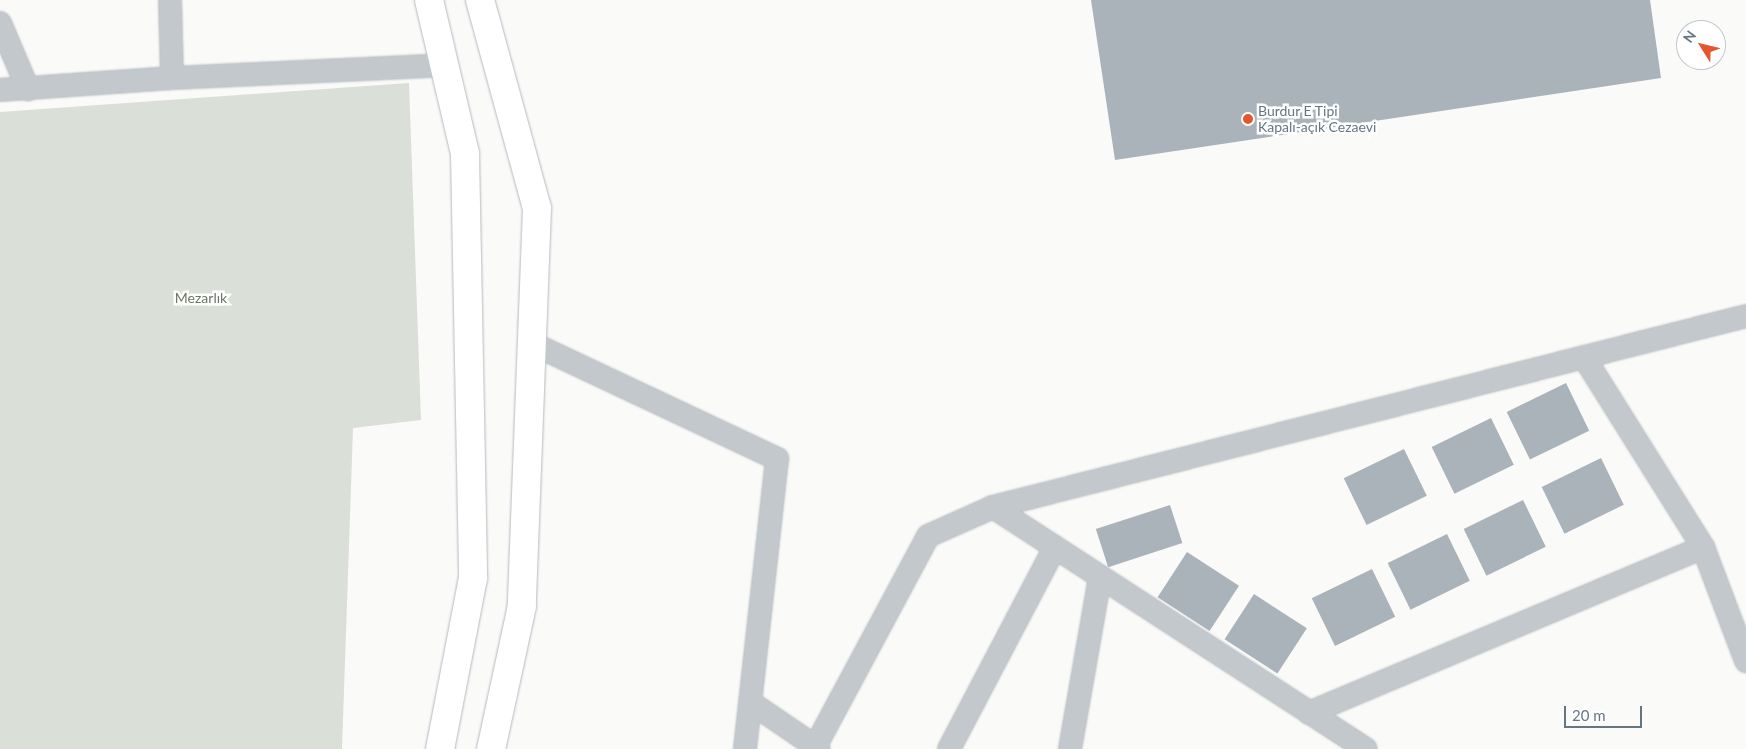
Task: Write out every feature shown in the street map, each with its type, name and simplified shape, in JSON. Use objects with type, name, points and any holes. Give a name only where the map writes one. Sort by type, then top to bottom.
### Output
[{"type":"main road","points":[[429,0],[465,154],[473,578],[440,749]]},
{"type":"main road","points":[[480,0],[537,208],[522,606],[492,749]]},
{"type":"street","points":[[170,0],[172,78]]},
{"type":"street","points":[[0,23],[28,89]]},
{"type":"street","points":[[0,90],[172,78],[444,65]]},
{"type":"street","points":[[750,702],[817,748],[928,536],[993,507],[1746,316]]},
{"type":"street","points":[[532,344],[777,459],[745,749]]},
{"type":"street","points":[[1584,358],[1702,547],[1746,661]]},
{"type":"street","points":[[993,507],[1365,749]]},
{"type":"street","points":[[949,749],[1055,547]]},
{"type":"street","points":[[1309,712],[1702,547]]},
{"type":"street","points":[[1070,749],[1100,577]]},
{"type":"green space","name":"Mezarlık","points":[[409,83],[421,420],[353,428],[342,749],[0,749],[0,112]]},
{"type":"building","name":"Burdur E Tipi Kapalı-açık Cezaevi","points":[[1091,0],[1650,0],[1661,78],[1115,160]]},
{"type":"building","points":[[1566,383],[1589,431],[1530,460],[1507,412]]},
{"type":"building","points":[[1491,418],[1514,465],[1454,494],[1432,447]]},
{"type":"building","points":[[1404,449],[1427,496],[1367,525],[1344,478]]},
{"type":"building","points":[[1601,458],[1624,505],[1564,534],[1542,487]]},
{"type":"building","points":[[1523,500],[1546,547],[1486,576],[1464,529]]},
{"type":"building","points":[[1170,505],[1182,543],[1108,567],[1096,529]]},
{"type":"building","points":[[1447,534],[1470,581],[1410,610],[1388,563]]},
{"type":"building","points":[[1187,552],[1239,586],[1210,631],[1158,597]]},
{"type":"building","points":[[1372,569],[1395,617],[1335,646],[1312,598]]},
{"type":"building","points":[[1254,594],[1307,628],[1277,674],[1225,639]]},
{"type":"place","name":"Burdur E Tipi Kapalı-açık Cezaevi","points":[[1248,119]]}]
